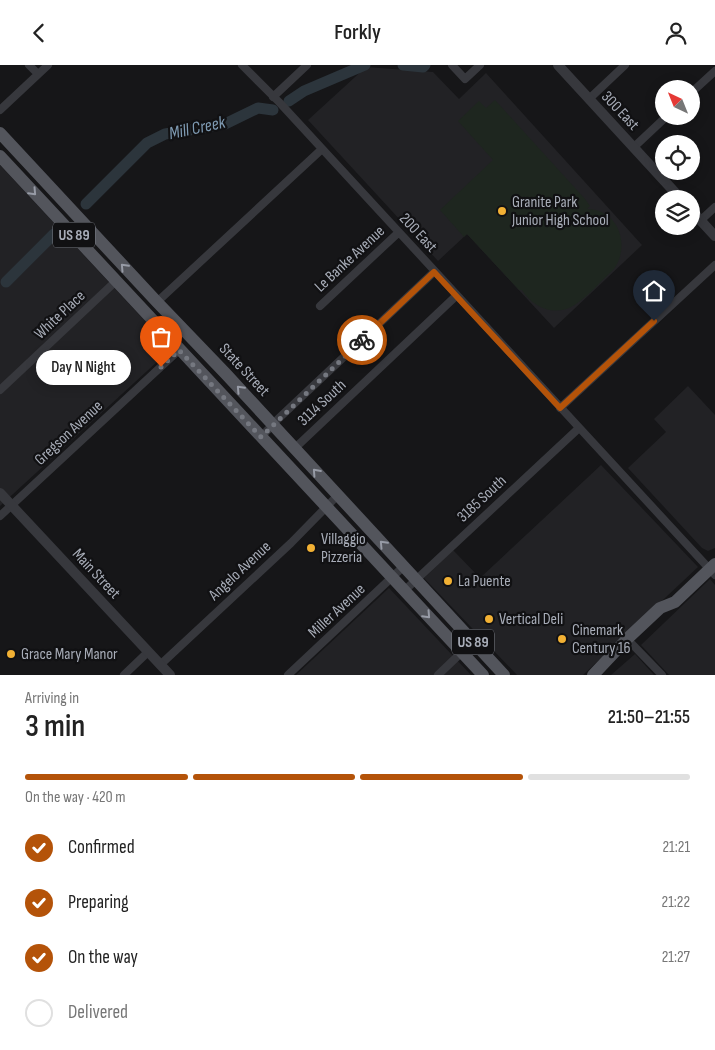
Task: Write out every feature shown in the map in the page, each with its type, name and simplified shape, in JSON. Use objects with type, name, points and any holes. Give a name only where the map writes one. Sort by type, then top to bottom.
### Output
[{"type":"main road","name":"State Street","points":[[0,133],[157,303],[295,448],[504,675]]},
{"type":"main road","name":"State Street","points":[[0,156],[483,675]]},
{"type":"main road","points":[[179,350],[185,347],[189,348],[212,373],[224,373]]},
{"type":"main road","points":[[593,675],[660,608],[675,602],[713,570]]},
{"type":"main road","points":[[604,675],[665,612],[668,605]]},
{"type":"street","points":[[29,65],[38,74]]},
{"type":"street","points":[[0,110],[48,65]]},
{"type":"street","name":"200 East","points":[[242,65],[713,570]]},
{"type":"street","points":[[273,97],[307,65]]},
{"type":"street","points":[[452,65],[465,79],[480,65]]},
{"type":"street","name":"300 East","points":[[558,65],[673,190]]},
{"type":"street","points":[[589,99],[625,65]]},
{"type":"street","points":[[700,85],[715,71]]},
{"type":"street","points":[[634,147],[657,125]]},
{"type":"street","points":[[157,303],[322,149]]},
{"type":"street","points":[[715,207],[701,220],[715,236]]},
{"type":"street","name":"Le Banke Avenue","points":[[320,306],[399,232]]},
{"type":"street","points":[[560,408],[715,265]]},
{"type":"street","points":[[261,437],[434,272]]},
{"type":"street","name":"White Place","points":[[0,390],[116,281]]},
{"type":"street","name":"3114 South","points":[[295,448],[456,296]]},
{"type":"street","name":"Gregson Avenue","points":[[0,516],[179,350]]},
{"type":"street","name":"3185 South","points":[[404,591],[579,428]]},
{"type":"street","name":"Main Street","points":[[0,493],[170,675]]},
{"type":"street","name":"Angelo Avenue","points":[[160,665],[291,543],[338,495]]},
{"type":"street","name":"Miller Avenue","points":[[288,675],[404,567]]},
{"type":"street","points":[[632,644],[662,675]]},
{"type":"street","points":[[124,675],[148,652]]},
{"type":"street","points":[[438,675],[462,653]]},
{"type":"shaded area","name":"Granite Park Junior High School","points":[[366,67],[433,72],[459,99],[486,73],[642,245],[554,328],[467,234],[438,261],[308,120]]},
{"type":"shaded area","points":[[495,100],[585,199],[590,206],[587,209],[607,215],[614,222],[618,230],[621,239],[621,249],[619,260],[614,269],[584,298],[566,309],[551,310],[532,301],[522,290],[519,290],[467,234],[464,237],[440,210],[493,160],[458,121],[479,101],[486,108]]},
{"type":"shaded area","points":[[0,165],[171,349],[0,506]]},
{"type":"shaded area","points":[[688,386],[715,415],[715,548],[708,551],[702,548],[628,468],[666,432],[654,419]]},
{"type":"shaded area","points":[[601,465],[698,567],[583,675],[517,675],[424,578],[453,550],[480,578]]},
{"type":"shaded area","points":[[710,579],[715,585],[715,675],[669,675],[641,645]]},
{"type":"shaded area","points":[[389,588],[471,675],[296,675]]},
{"type":"shaded area","points":[[635,654],[654,675],[611,675]]},
{"type":"waterway","name":"Mill Creek","points":[[289,101],[304,91],[365,65]]},
{"type":"waterway","name":"Mill Creek","points":[[403,65],[423,67],[425,65]]},
{"type":"waterway","name":"Mill Creek","points":[[86,204],[147,143],[165,134],[225,124],[258,108],[273,110]]},
{"type":"waterway","name":"Mill Creek","points":[[6,282],[54,234]]},
{"type":"way so far","points":[[161,367],[179,350],[261,437],[362,340]]},
{"type":"place","name":"Granite Park Junior High School","points":[[502,211]]},
{"type":"place","name":"Day N Night","points":[[161,367]]},
{"type":"place","name":"Villaggio Pizzeria","points":[[311,548]]},
{"type":"place","name":"La Puente","points":[[448,581]]},
{"type":"place","name":"Vertical Deli","points":[[489,619]]},
{"type":"place","name":"Cinemark Century 16","points":[[562,639]]},
{"type":"place","name":"Grace Mary Manor","points":[[11,654]]},
{"type":"route","points":[[362,340],[434,272],[560,408],[654,321]]}]
